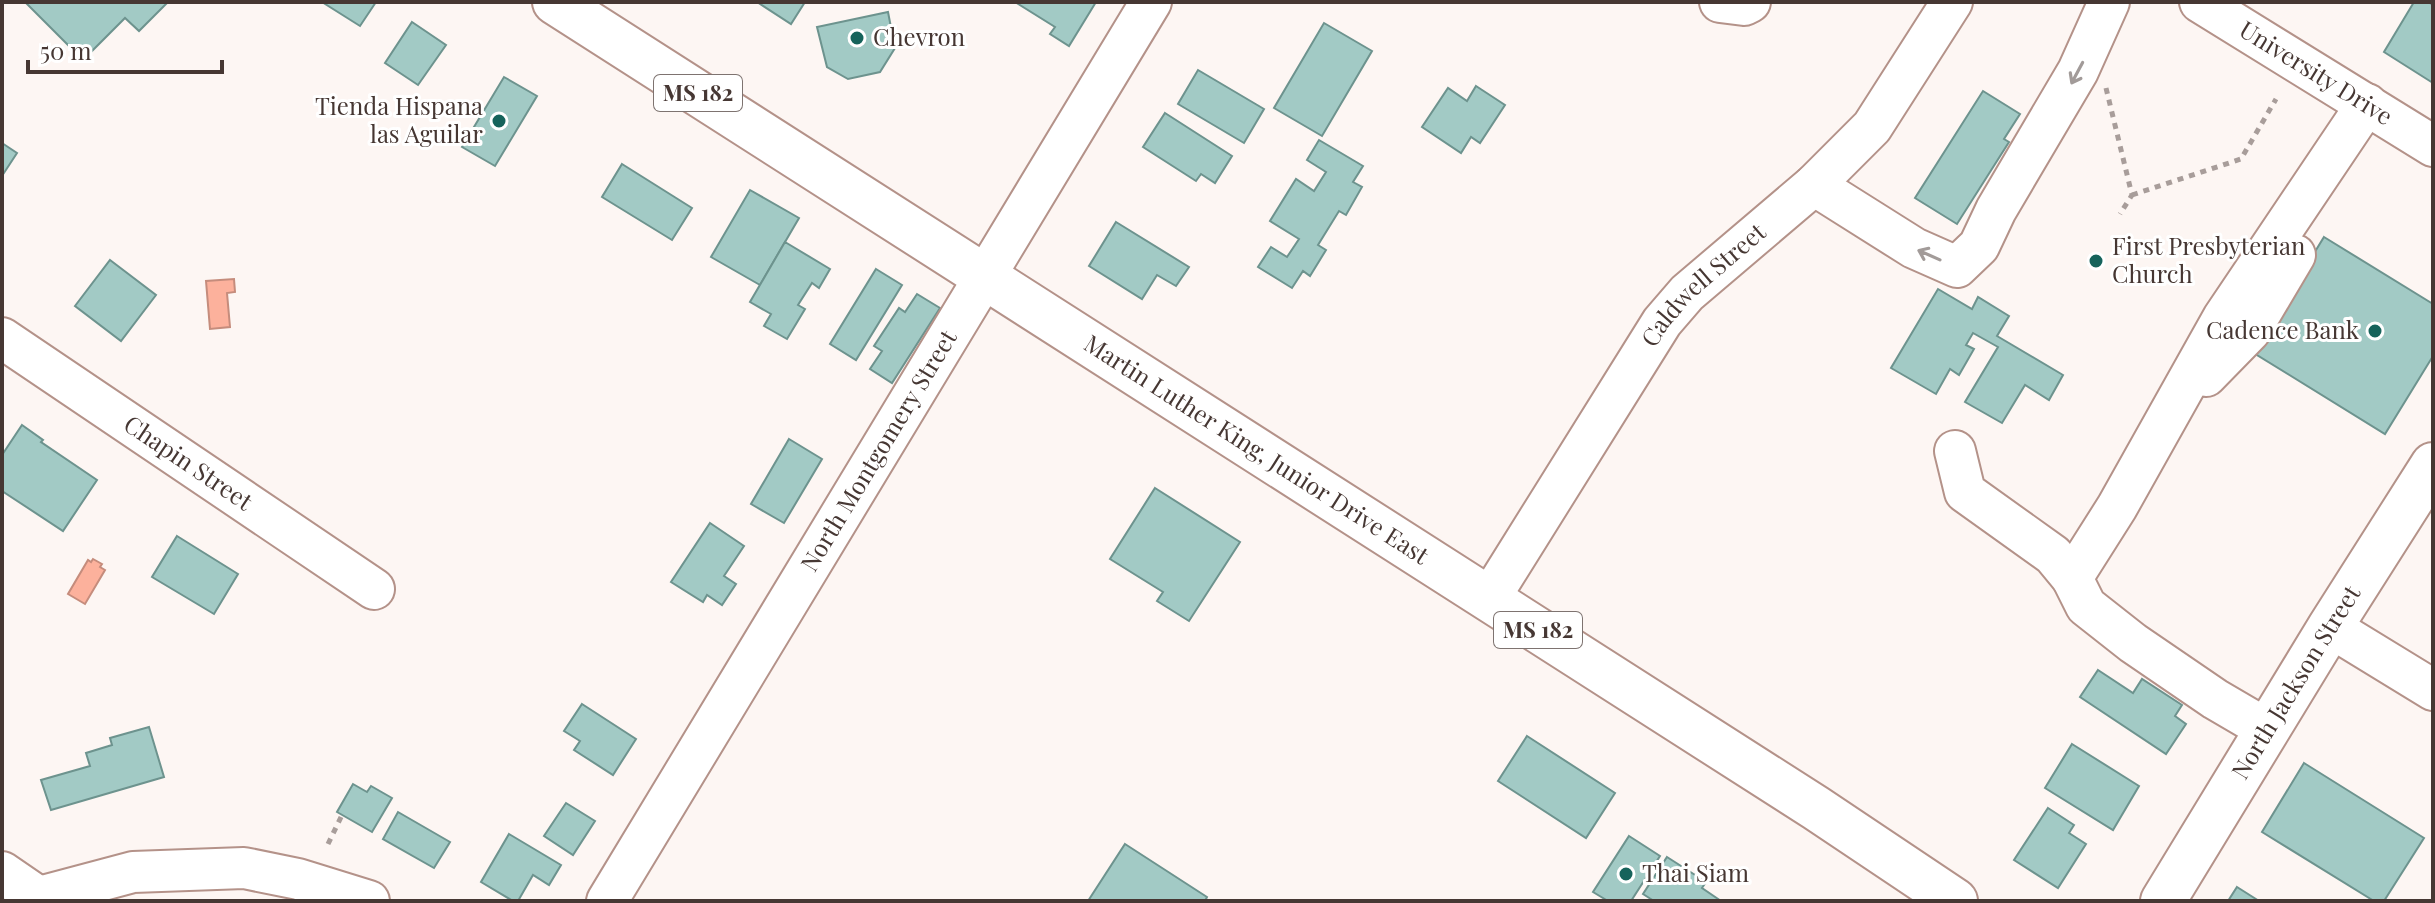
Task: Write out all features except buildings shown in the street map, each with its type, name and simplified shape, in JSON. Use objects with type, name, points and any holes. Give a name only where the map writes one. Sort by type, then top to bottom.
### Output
[{"type":"main road","name":"Martin Luther King, Junior Drive East","points":[[555,2],[1955,901]]},
{"type":"main road","name":"North Jackson Street","points":[[2163,901],[2433,465]]},
{"type":"street","name":"North Montgomery Street","points":[[607,901],[1151,2]]},
{"type":"street","points":[[1720,2],[1744,5],[1750,2]]},
{"type":"street","name":"Caldwell Street","points":[[1489,599],[1662,322],[1687,293],[1814,185],[1872,127],[1952,2]]},
{"type":"street","points":[[1814,185],[1914,248],[1957,267],[1979,246],[1996,210],[2078,71],[2109,2]]},
{"type":"street","name":"University Drive","points":[[2200,2],[2433,146]]},
{"type":"street","points":[[2072,578],[2117,507],[2223,318],[2367,104]]},
{"type":"street","name":"Chapin Street","points":[[2,338],[374,589]]},
{"type":"street","points":[[1955,451],[1965,492],[2053,555],[2072,578],[2086,606],[2133,643],[2215,699],[2268,730]]},
{"type":"street","points":[[2330,627],[2433,690]]},
{"type":"street","points":[[2,872],[30,898],[133,872],[244,868],[298,879],[369,901]]},
{"type":"path","points":[[2104,77],[2132,195]]},
{"type":"path","points":[[2120,214],[2132,195],[2241,159],[2276,99]]},
{"type":"path","points":[[328,844],[342,815]]},
{"type":"shaded area","points":[[234,279],[235,292],[227,293],[230,327],[210,329],[206,281]]},
{"type":"shaded area","points":[[93,559],[105,570],[85,604],[68,594],[88,560],[91,562]]},
{"type":"place","name":"Chevron","points":[[857,38]]},
{"type":"place","name":"Tienda Hispana las Aguilar","points":[[499,121]]},
{"type":"place","name":"First Presbyterian Church","points":[[2096,261]]},
{"type":"place","name":"Cadence Bank","points":[[2375,331]]},
{"type":"place","name":"Thai Siam","points":[[1626,874]]}]
